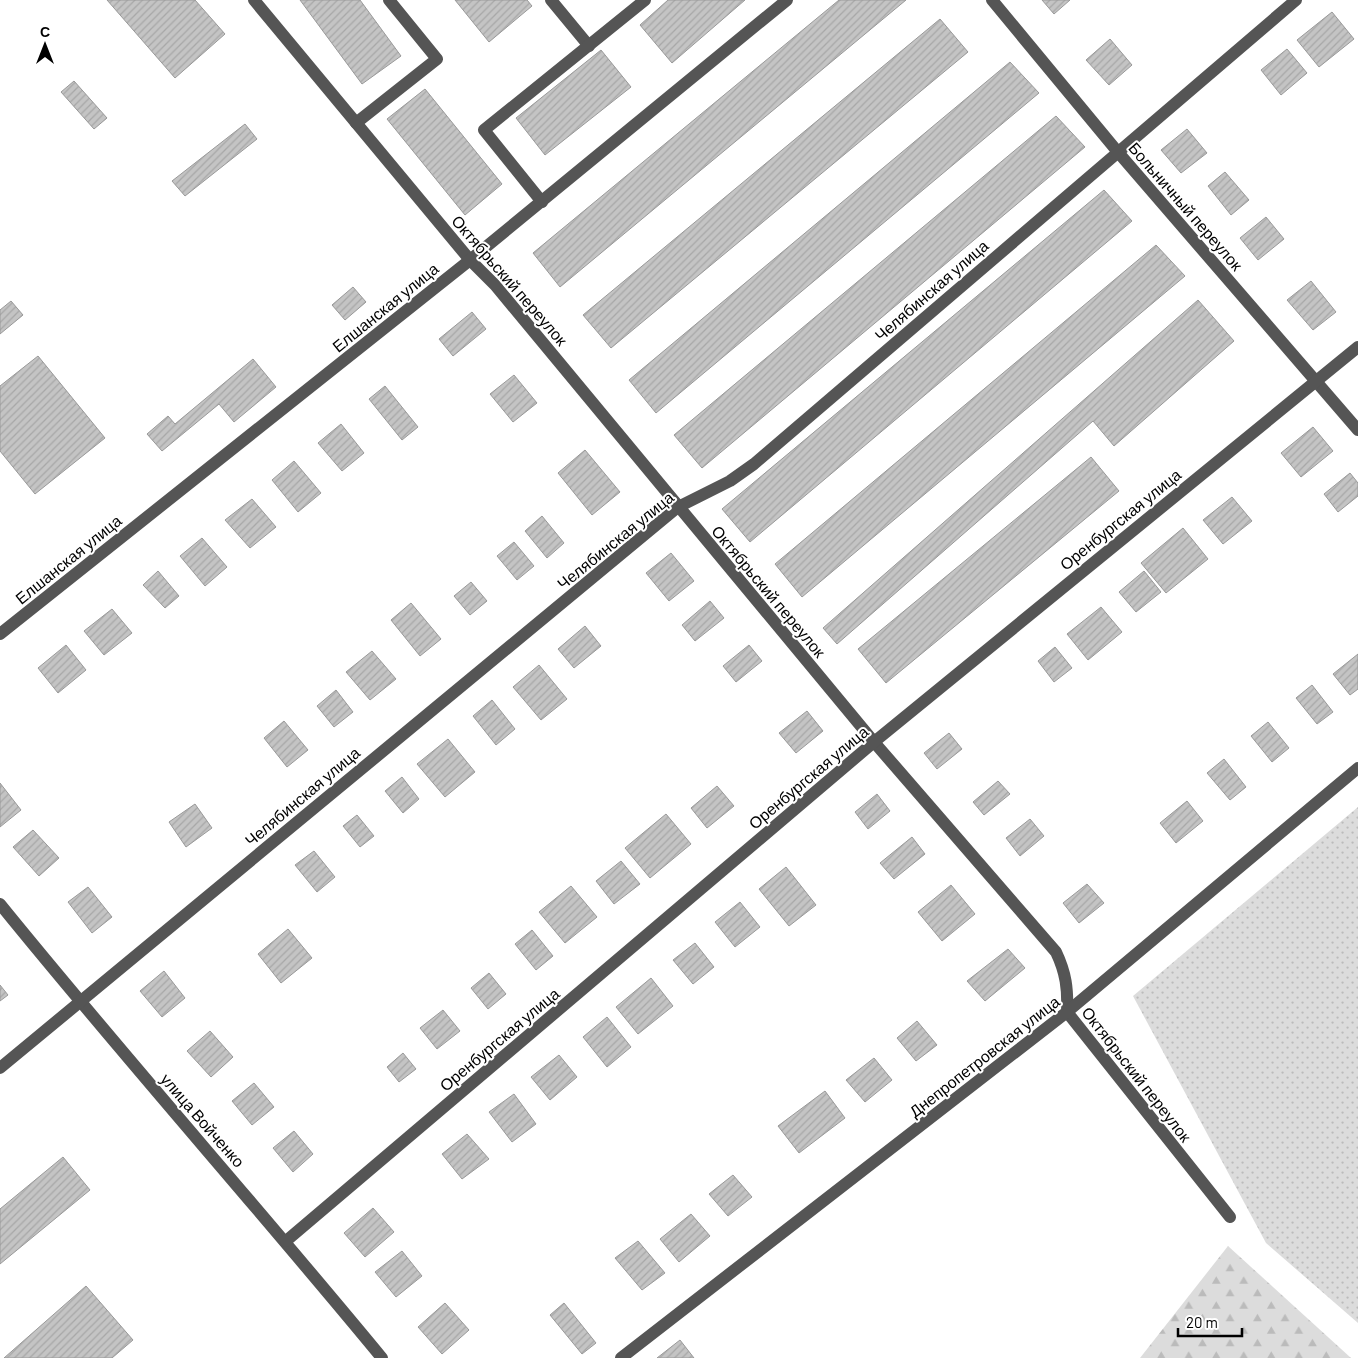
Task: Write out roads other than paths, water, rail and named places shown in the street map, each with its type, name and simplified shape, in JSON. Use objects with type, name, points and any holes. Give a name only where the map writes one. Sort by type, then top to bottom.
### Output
[{"type":"street","name":"Октябрьский переулок","points":[[254,0],[470,260],[495,285],[874,742],[1056,952],[1065,970],[1068,986],[1068,1012],[1230,1217]]},
{"type":"street","points":[[356,123],[437,59],[389,0]]},
{"type":"street","points":[[551,0],[589,46]]},
{"type":"street","points":[[542,202],[484,130],[645,0]]},
{"type":"street","name":"Елшанская улица","points":[[0,634],[542,202],[786,0]]},
{"type":"street","name":"Больничный переулок","points":[[992,0],[1117,152],[1358,430]]},
{"type":"street","name":"Челябинская улица","points":[[0,1068],[678,507],[730,481],[754,464],[1296,0]]},
{"type":"street","name":"Оренбургская улица","points":[[286,1242],[874,742],[1358,347]]},
{"type":"street","name":"Днепропетровская улица","points":[[621,1358],[1068,1012],[1358,768]]},
{"type":"street","name":"улица Войченко","points":[[0,904],[79,1002],[286,1242],[382,1358]]}]
